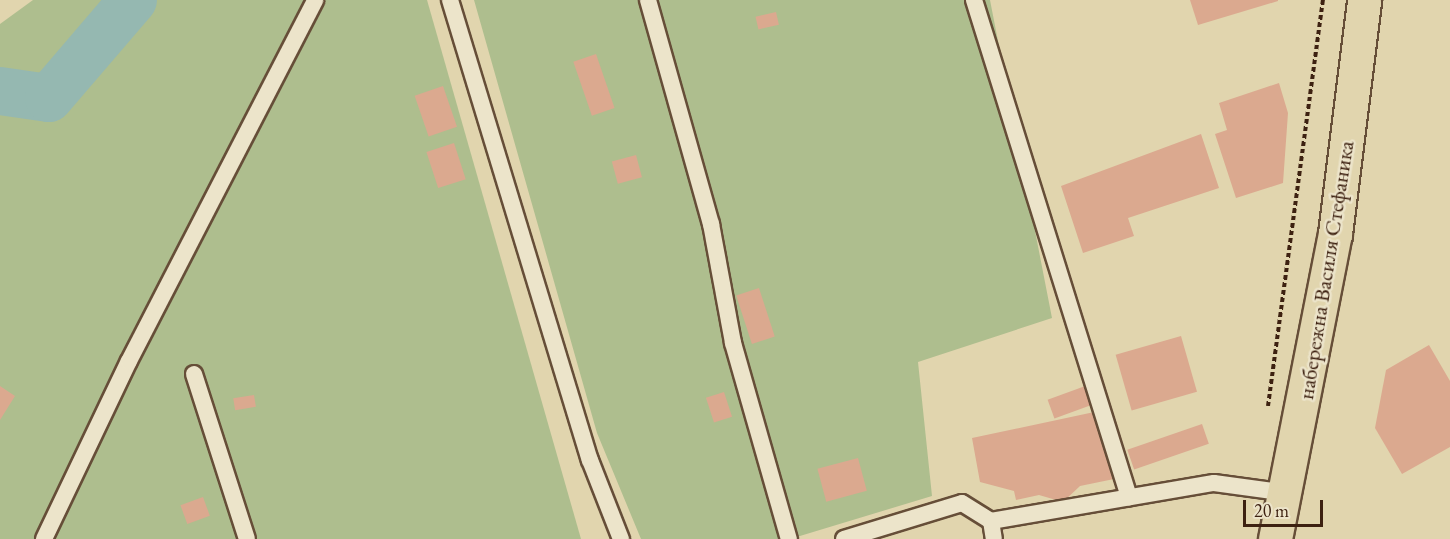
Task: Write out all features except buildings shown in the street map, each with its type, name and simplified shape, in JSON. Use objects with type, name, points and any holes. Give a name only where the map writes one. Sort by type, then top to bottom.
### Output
[{"type":"main road","name":"набережна Василя Стефаника","points":[[1275,539],[1287,494],[1335,234],[1364,0]]},
{"type":"lane","points":[[44,539],[129,361],[315,0]]},
{"type":"lane","points":[[450,0],[590,460],[621,539]]},
{"type":"lane","points":[[648,0],[711,224],[733,343],[789,539]]},
{"type":"lane","points":[[974,0],[1129,496]]},
{"type":"lane","points":[[194,374],[247,539]]},
{"type":"lane","points":[[844,539],[962,503],[992,521],[1214,483],[1287,494]]},
{"type":"lane","points":[[992,521],[994,539]]},
{"type":"path","points":[[1267,419],[1323,0]]},
{"type":"green space","points":[[33,0],[427,0],[581,539],[0,539],[0,24]]},
{"type":"green space","points":[[474,0],[990,0],[1052,318],[918,362],[932,496],[790,539],[641,539],[597,433]]},
{"type":"waterway","points":[[0,91],[49,98],[133,0]]}]
